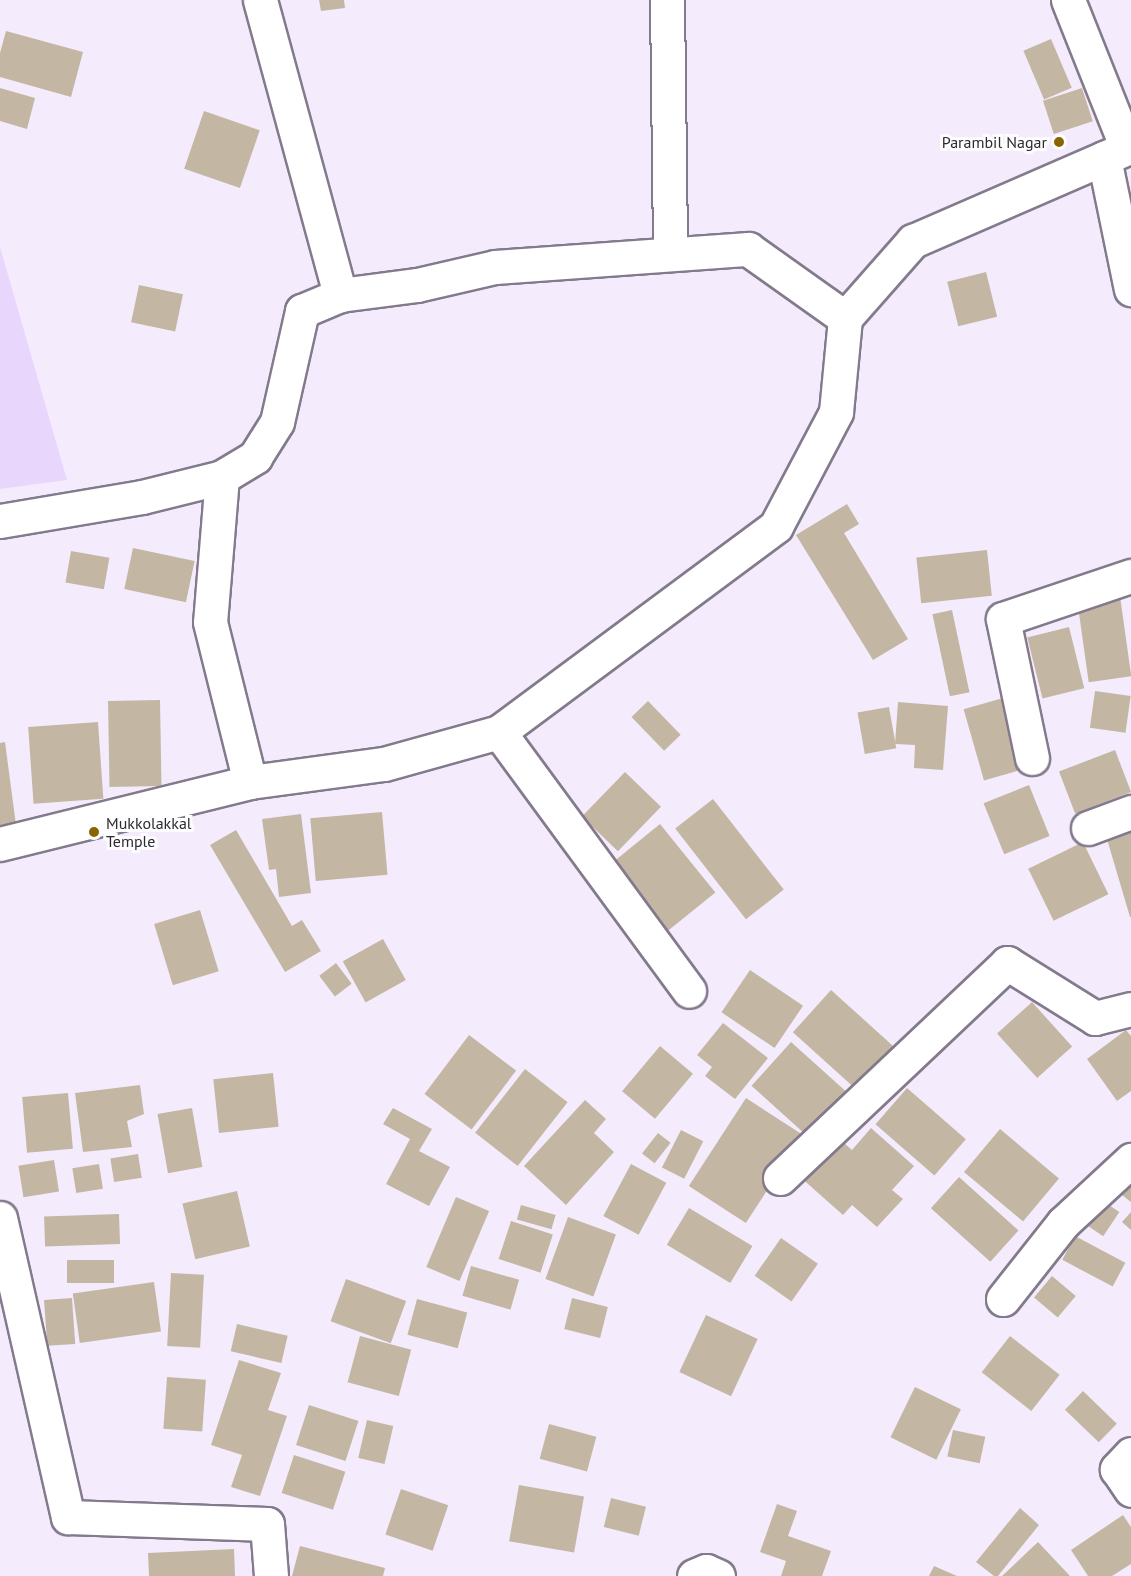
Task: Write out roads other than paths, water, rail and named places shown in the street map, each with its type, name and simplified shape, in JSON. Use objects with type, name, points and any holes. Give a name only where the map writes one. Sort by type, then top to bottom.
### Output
[{"type":"street","points":[[260,0],[340,294]]},
{"type":"street","points":[[667,0],[670,254]]},
{"type":"street","points":[[1068,0],[1121,150],[1131,289]]},
{"type":"street","points":[[0,844],[250,783],[384,764],[499,732],[776,526],[836,412],[845,318],[913,241],[1121,150]]},
{"type":"street","points":[[0,521],[142,497],[222,477],[255,458],[277,422],[302,312],[340,294],[417,285],[495,267],[748,249],[845,318]]},
{"type":"street","points":[[222,477],[210,622],[250,783]]},
{"type":"street","points":[[1032,758],[1003,619],[1131,576]]},
{"type":"street","points":[[499,732],[689,991]]},
{"type":"street","points":[[1088,828],[1131,812]]},
{"type":"street","points":[[780,1178],[1006,963],[1095,1018],[1131,1009]]},
{"type":"street","points":[[1003,1299],[1063,1223],[1131,1160]]},
{"type":"street","points":[[0,1218],[68,1517],[267,1524],[271,1576]]},
{"type":"street","points":[[1131,1454],[1117,1469],[1131,1490]]},
{"type":"street","points":[[694,1576],[706,1571],[718,1576]]},
{"type":"place","name":"Parambil Nagar","points":[[1059,142]]},
{"type":"place","name":"Mukkolakkal Temple","points":[[94,832]]}]
